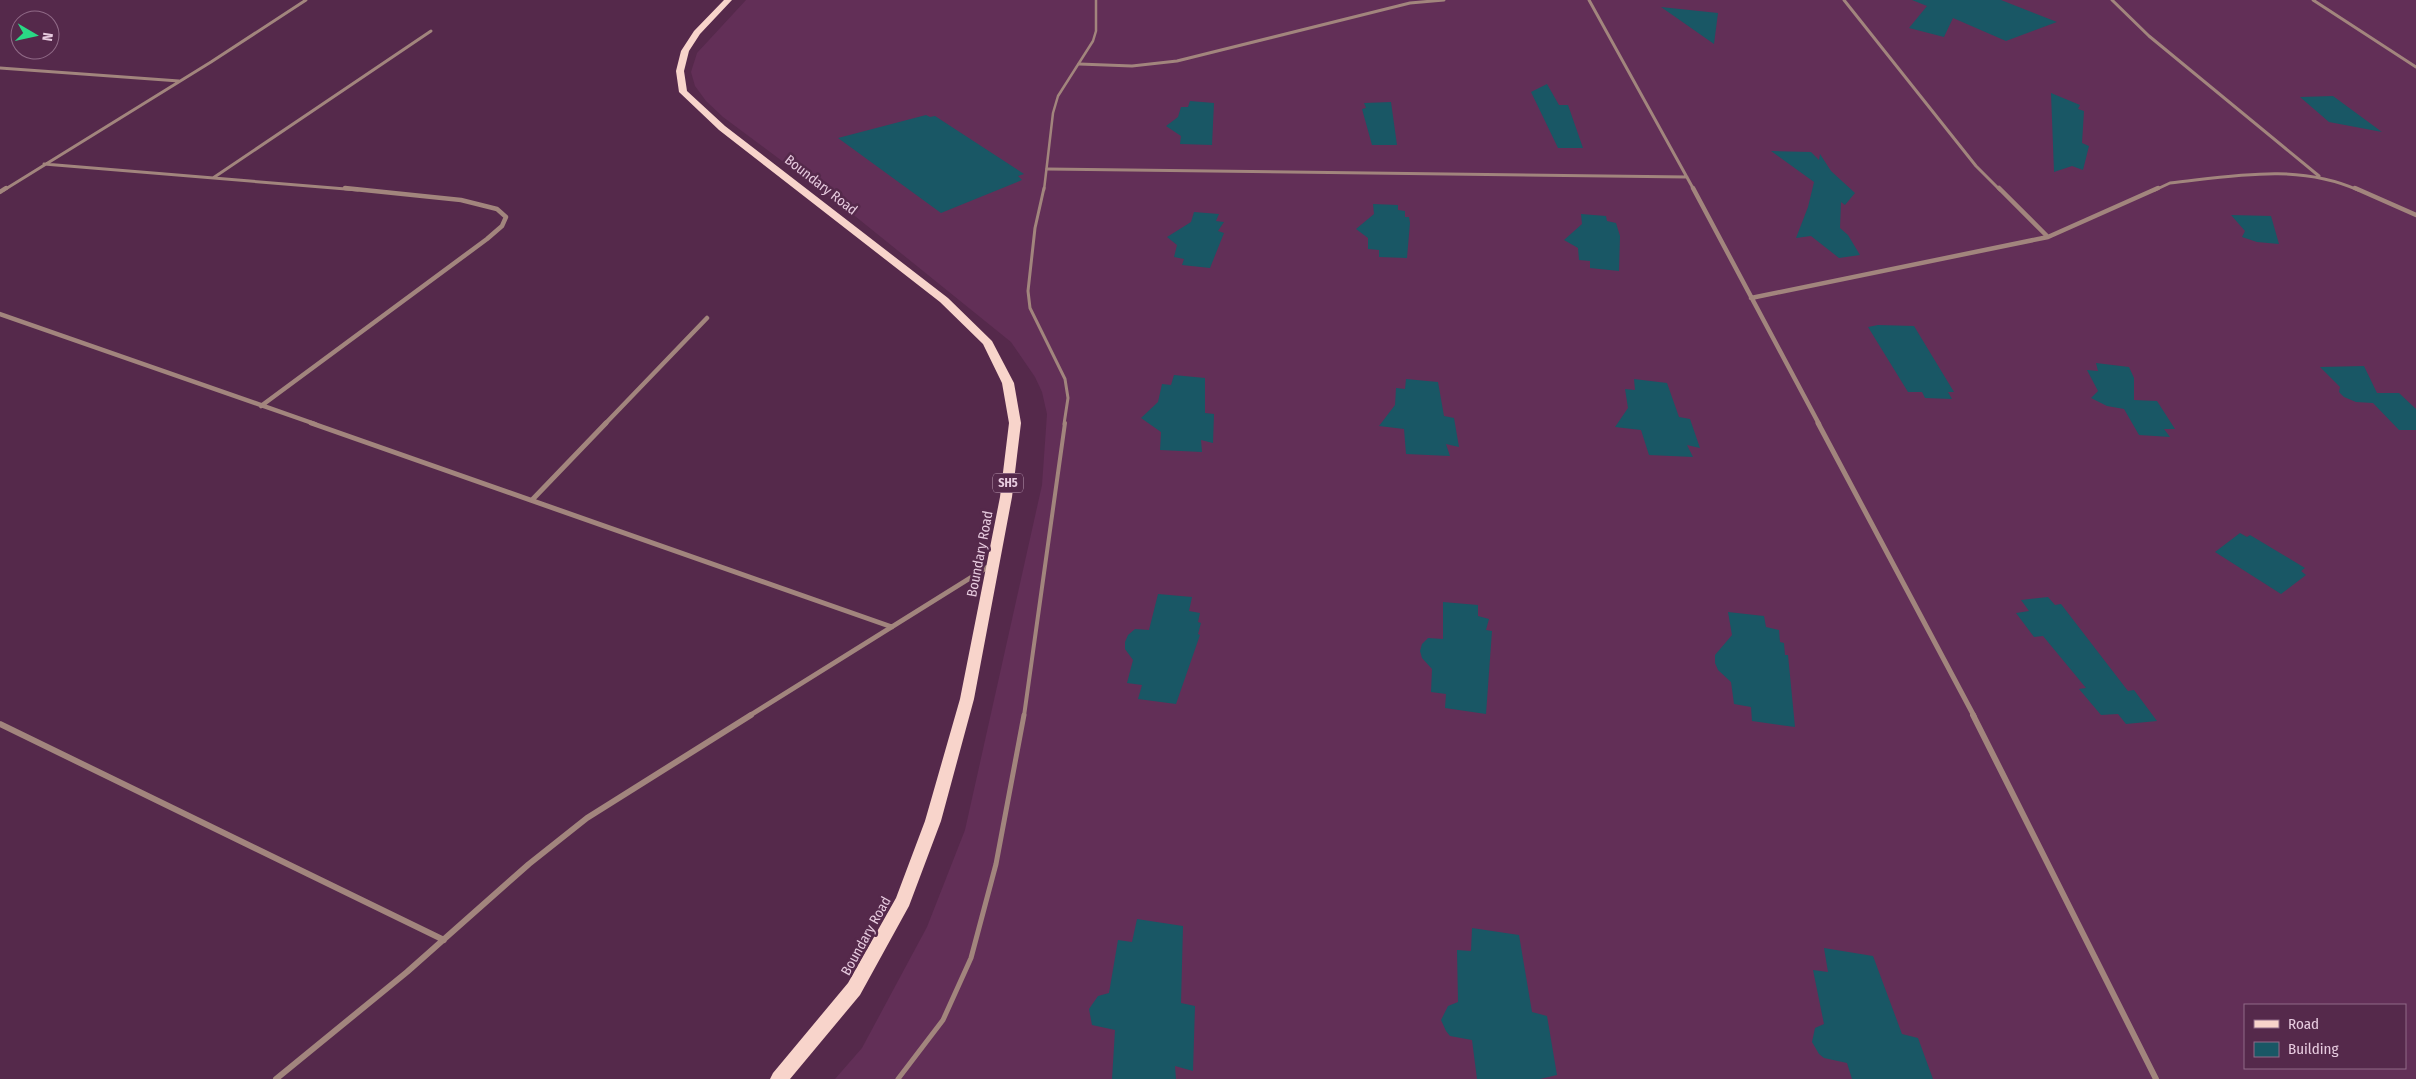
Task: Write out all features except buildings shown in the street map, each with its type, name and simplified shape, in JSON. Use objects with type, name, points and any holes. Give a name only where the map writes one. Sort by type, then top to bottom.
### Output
[{"type":"main road","name":"Boundary Road","points":[[728,0],[697,33],[685,52],[680,71],[684,92],[722,128],[944,300],[988,343],[1008,382],[1015,423],[1006,497],[967,699],[933,821],[903,900],[854,989],[779,1079]]},
{"type":"street","points":[[0,192],[180,81],[306,0]]},
{"type":"street","points":[[1079,64],[1132,66],[1177,61],[1410,3],[1444,0]]},
{"type":"street","points":[[1589,0],[1687,177],[1982,734],[2156,1079]]},
{"type":"street","points":[[1844,0],[1976,166],[2048,237]]},
{"type":"street","points":[[2112,0],[2149,36],[2320,176]]},
{"type":"street","points":[[2313,0],[2416,67]]},
{"type":"street","points":[[213,178],[431,30]]},
{"type":"street","points":[[0,68],[180,81]]},
{"type":"street","points":[[44,164],[461,200],[496,209],[506,217],[502,226],[487,239],[262,406]]},
{"type":"street","points":[[1047,169],[1687,177]]},
{"type":"street","points":[[1751,298],[2048,237],[2170,183],[2268,172],[2320,176],[2359,188],[2416,216]]},
{"type":"street","points":[[0,314],[892,627]]},
{"type":"street","points":[[532,500],[707,318]]},
{"type":"street","points":[[276,1079],[444,940],[529,864],[587,818],[993,563]]},
{"type":"street","points":[[0,724],[444,940]]},
{"type":"lane","points":[[898,1079],[943,1020],[971,958],[996,864],[1020,738],[1068,398],[1065,379],[1030,308],[1028,291],[1035,228],[1047,169],[1053,113],[1058,96],[1079,64],[1096,31],[1096,0]]},
{"type":"shaded area","points":[[746,0],[2416,0],[2416,1079],[835,1079],[862,1048],[927,927],[965,830],[1042,485],[1047,414],[1042,392],[1035,377],[1011,342],[845,208],[723,117],[706,101],[695,86],[691,72],[697,53]]}]
